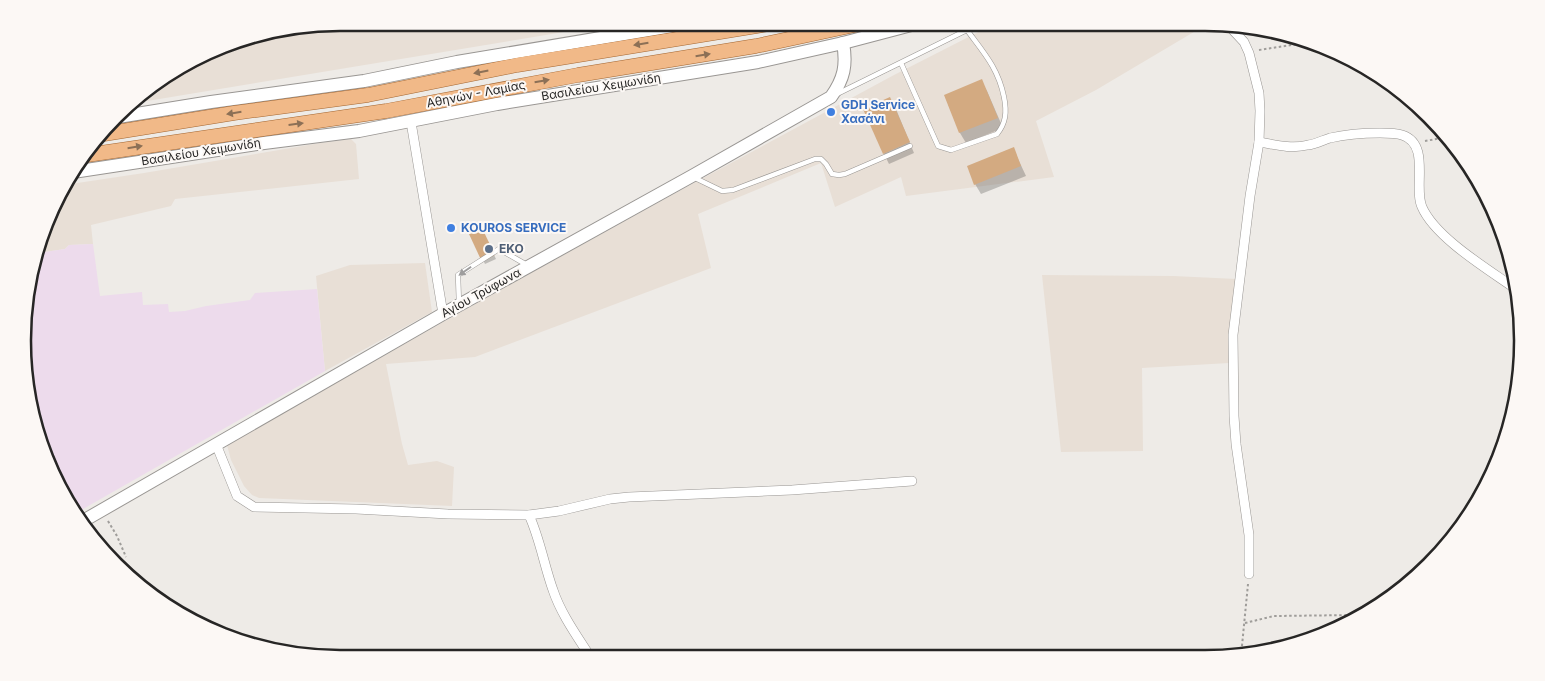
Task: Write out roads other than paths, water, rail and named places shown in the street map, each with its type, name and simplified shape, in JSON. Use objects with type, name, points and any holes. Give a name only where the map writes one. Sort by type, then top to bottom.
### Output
[{"type":"main road","name":"Αθηνών - Λαμίας","points":[[112,133],[234,113],[355,97],[517,65],[721,31]]},
{"type":"main road","name":"Αθηνών - Λαμίας","points":[[94,154],[386,112],[578,75],[756,46],[824,31]]},
{"type":"street","points":[[129,115],[364,81],[512,52],[637,31]]},
{"type":"street","name":"Βασιλείου Χειμωνίδη","points":[[82,171],[264,143],[359,131],[497,104],[758,62],[886,31]]},
{"type":"street","points":[[1236,33],[1244,42],[1249,53],[1259,93],[1260,132],[1233,335],[1234,416],[1236,444],[1249,535],[1249,574]]},
{"type":"street","points":[[831,97],[843,73],[845,55],[843,43]]},
{"type":"street","name":"Αγίου Τρύφωνα","points":[[87,518],[443,314],[831,97]]},
{"type":"street","points":[[410,122],[443,314]]},
{"type":"street","points":[[1259,142],[1291,147],[1308,145],[1356,133],[1403,135],[1414,143],[1419,161],[1418,200],[1426,216],[1450,240],[1509,284]]},
{"type":"street","points":[[216,444],[237,496],[254,507],[529,515],[610,499],[792,490],[912,481]]},
{"type":"street","points":[[529,515],[537,535],[552,589],[561,609],[586,650]]},
{"type":"lane","points":[[831,97],[965,31]]},
{"type":"lane","points":[[901,63],[938,146],[950,150],[997,134],[1006,120],[1006,106],[1001,82],[992,63],[968,31]]},
{"type":"lane","points":[[692,176],[722,191],[733,190],[815,159],[821,159],[832,174],[845,174],[910,146]]},
{"type":"lane","points":[[459,306],[458,275],[499,249],[529,266]]},
{"type":"place","name":"GDH Service Χασάνι","points":[[831,112]]},
{"type":"place","name":"KOUROS SERVICE","points":[[451,228]]},
{"type":"place","name":"EKO","points":[[489,249]]}]
